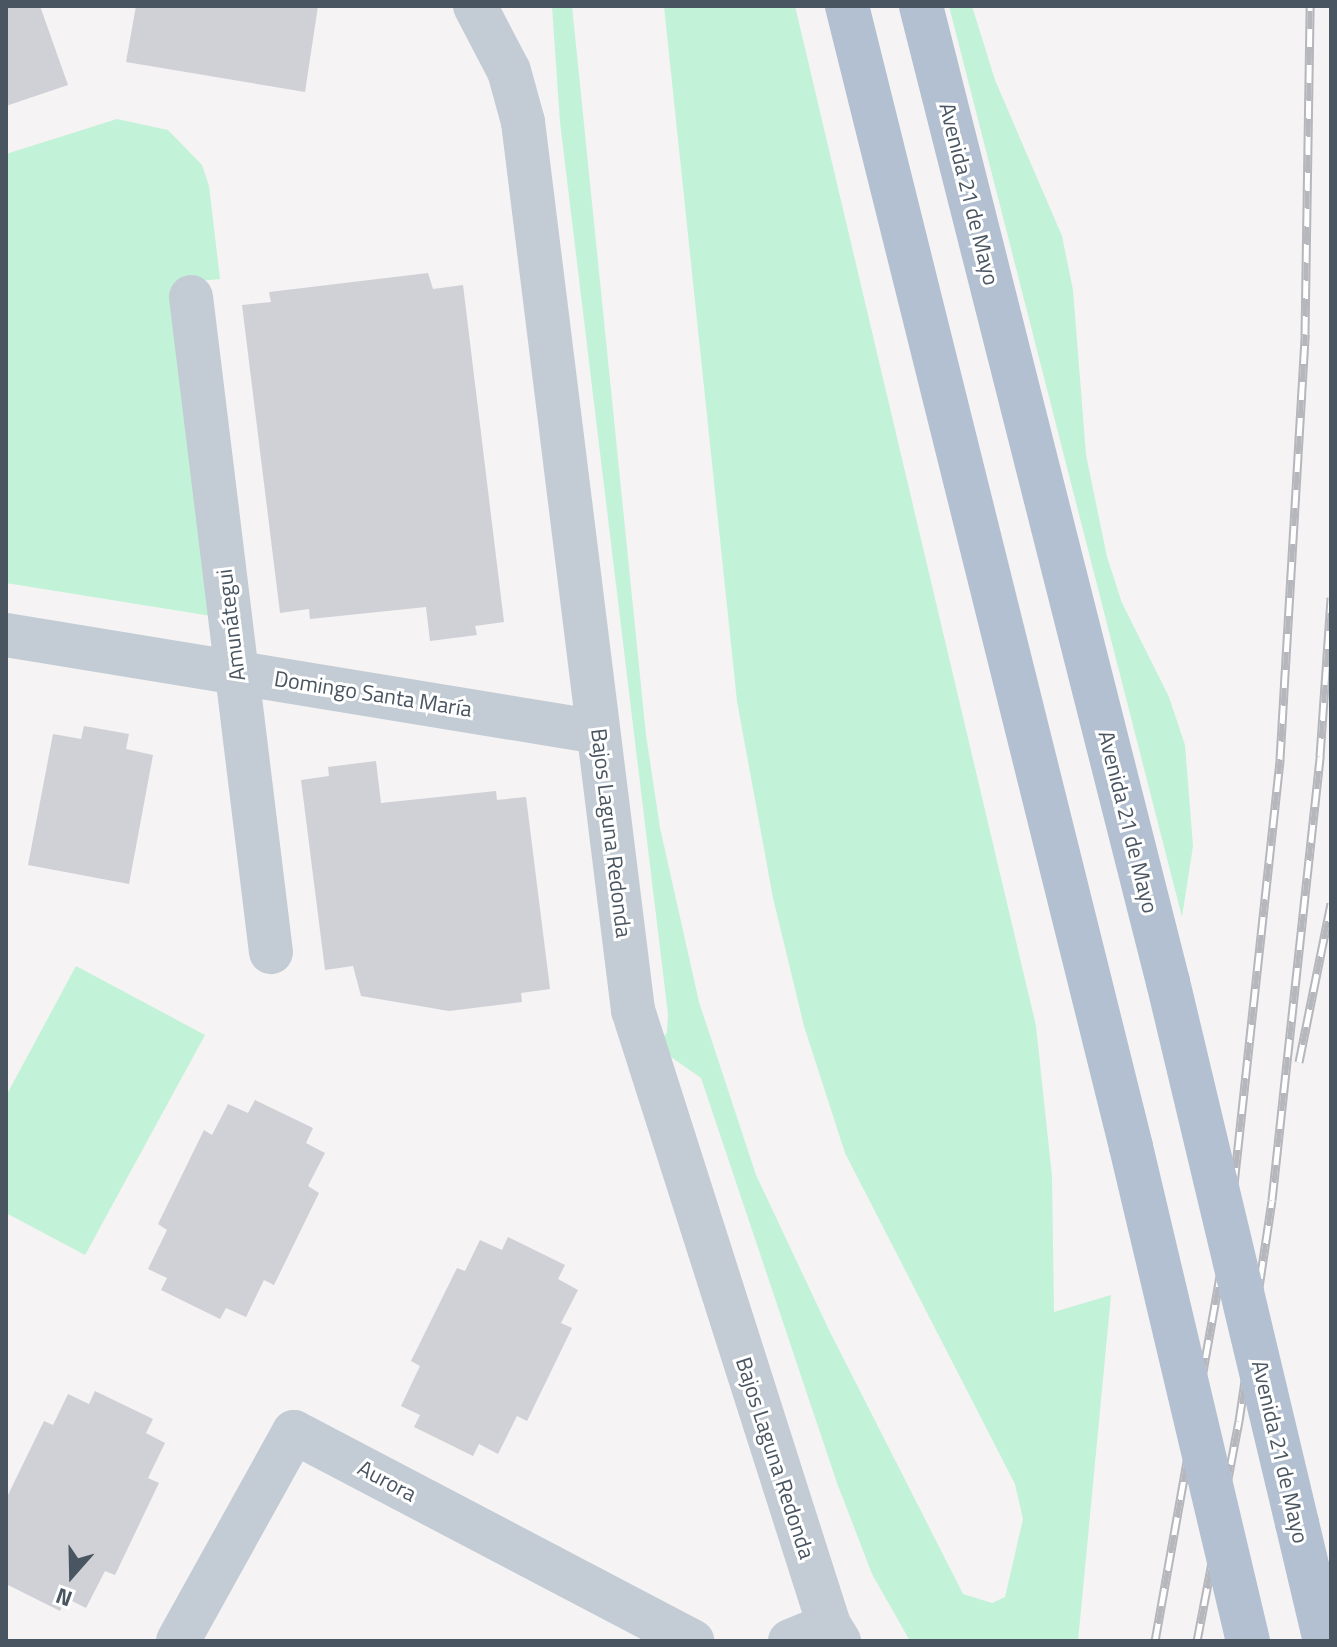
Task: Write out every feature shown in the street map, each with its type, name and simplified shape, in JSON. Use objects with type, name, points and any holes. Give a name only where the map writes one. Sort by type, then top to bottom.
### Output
[{"type":"main road","points":[[847,6],[1131,1147],[1248,1641]]},
{"type":"main road","name":"Avenida 21 de Mayo","points":[[921,6],[1168,982],[1325,1641]]},
{"type":"street","name":"Bajos Laguna Redonda","points":[[475,6],[509,71],[523,122],[633,1010],[819,1636]]},
{"type":"street","name":"Amunátegui","points":[[191,297],[271,952]]},
{"type":"street","name":"Domingo Santa María","points":[[6,635],[598,732]]},
{"type":"street","name":"Aurora","points":[[178,1641],[294,1432],[692,1641]]},
{"type":"green space","points":[[552,6],[572,6],[646,735],[660,828],[699,1002],[756,1175],[829,1330],[963,1594],[992,1603],[1005,1597],[1023,1519],[1015,1484],[845,1153],[804,1026],[773,898],[737,701],[664,6],[795,6],[1036,1026],[1052,1177],[1054,1312],[1111,1295],[1078,1641],[910,1641],[872,1574],[837,1483],[701,1078],[654,1045],[667,1033],[668,1014],[560,122]]},
{"type":"green space","points":[[949,6],[972,6],[995,80],[1062,236],[1073,290],[1086,455],[1107,557],[1122,603],[1169,697],[1185,745],[1193,846],[1182,917]]},
{"type":"green space","points":[[117,119],[168,130],[202,165],[209,186],[220,279],[190,282],[230,619],[6,583],[6,154]]},
{"type":"green space","points":[[76,966],[205,1035],[85,1255],[6,1213],[6,1096]]},
{"type":"building","points":[[6,6],[40,6],[68,85],[6,106]]},
{"type":"building","points":[[136,6],[318,6],[305,92],[126,62]]},
{"type":"building","points":[[428,273],[433,289],[463,285],[504,622],[475,626],[477,635],[430,641],[426,607],[310,619],[309,609],[280,613],[242,305],[271,302],[269,292]]},
{"type":"building","points":[[84,726],[129,734],[126,749],[153,755],[129,884],[28,865],[53,734],[81,739]]},
{"type":"building","points":[[376,761],[381,803],[496,791],[497,800],[526,797],[550,989],[521,993],[522,1002],[449,1011],[361,996],[353,966],[325,970],[301,780],[329,776],[328,767]]},
{"type":"building","points":[[255,1100],[313,1128],[306,1143],[325,1153],[308,1186],[319,1193],[274,1285],[264,1280],[246,1317],[226,1308],[220,1319],[161,1290],[167,1278],[148,1269],[167,1230],[158,1224],[204,1130],[212,1135],[228,1104],[248,1113]]},
{"type":"building","points":[[508,1237],[565,1265],[558,1279],[578,1290],[561,1323],[572,1328],[527,1421],[517,1416],[498,1454],[479,1444],[473,1456],[414,1427],[420,1415],[401,1406],[420,1366],[411,1361],[457,1268],[465,1271],[480,1240],[502,1250]]},
{"type":"building","points":[[95,1391],[153,1419],[146,1433],[165,1443],[148,1478],[159,1483],[115,1575],[105,1571],[86,1608],[66,1598],[60,1611],[6,1584],[6,1499],[44,1421],[53,1425],[68,1394],[89,1404]]},
{"type":"railway","points":[[1155,1641],[1230,1221],[1280,759],[1305,334],[1310,6]]},
{"type":"railway","points":[[1197,1641],[1239,1421],[1272,1200],[1320,756],[1331,597]]},
{"type":"railway","points":[[1299,1062],[1331,903]]}]
